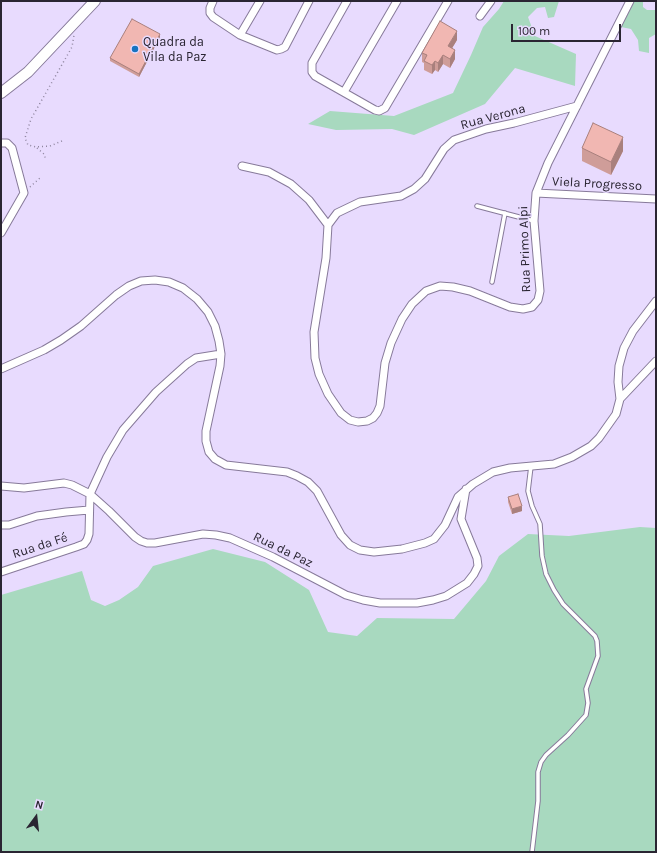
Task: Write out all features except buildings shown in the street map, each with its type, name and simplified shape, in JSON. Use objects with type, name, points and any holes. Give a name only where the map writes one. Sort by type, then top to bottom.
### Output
[{"type":"street","points":[[1,93],[28,72],[95,1]]},
{"type":"street","points":[[213,1],[210,8],[210,13],[213,17],[240,35],[272,49],[281,49],[285,47],[309,1]]},
{"type":"street","points":[[240,35],[260,1]]},
{"type":"street","points":[[347,1],[312,63],[312,72],[315,76],[379,111],[385,108],[444,2]]},
{"type":"street","points":[[344,92],[396,1]]},
{"type":"street","points":[[480,16],[491,1]]},
{"type":"street","name":"Rua Primo Alpi","points":[[328,225],[326,258],[314,332],[315,358],[319,374],[328,394],[341,413],[350,420],[367,422],[373,418],[380,406],[386,363],[391,343],[402,319],[412,304],[426,291],[440,286],[453,287],[470,291],[510,308],[523,309],[532,307],[538,300],[540,291],[534,220],[536,193],[548,163],[630,1]]},
{"type":"street","name":"Rua Verona","points":[[328,225],[338,213],[360,202],[401,196],[414,189],[425,179],[444,149],[454,140],[486,129],[577,106]]},
{"type":"street","points":[[1,143],[7,143],[12,148],[24,193],[1,233]]},
{"type":"street","points":[[242,166],[269,172],[291,184],[309,200],[328,225]]},
{"type":"street","name":"Viela Progresso","points":[[536,193],[656,199]]},
{"type":"street","points":[[1,369],[44,350],[61,340],[81,326],[116,295],[129,286],[141,281],[155,280],[168,282],[183,288],[198,299],[208,312],[215,326],[219,341],[221,354],[217,382],[206,431],[206,441],[209,452],[216,460],[226,465],[287,472],[308,482],[317,491],[341,535],[350,545],[360,550],[374,552],[402,549],[429,541],[440,533],[458,497],[466,489],[493,472],[558,463],[591,446],[599,438],[616,414],[620,400],[618,382],[619,366],[624,348],[633,331],[656,301]]},
{"type":"street","points":[[90,494],[107,457],[128,425],[146,402],[196,358],[221,354]]},
{"type":"street","points":[[620,400],[656,361]]},
{"type":"street","name":"Rua da Paz","points":[[1,486],[24,488],[64,483],[72,485],[90,494],[141,541],[155,543],[203,534],[216,534],[230,538],[272,557],[346,595],[380,603],[418,603],[446,596],[467,582],[474,574],[478,566],[474,549],[461,519],[466,489]]},
{"type":"street","name":"Rua da Fé","points":[[1,572],[84,544],[89,534],[90,494]]},
{"type":"street","points":[[1,525],[10,525],[37,516],[89,510]]},
{"type":"lane","points":[[477,206],[534,220]]},
{"type":"lane","points":[[492,282],[505,213]]},
{"type":"lane","points":[[531,466],[528,491],[532,506],[540,524],[542,556],[546,574],[563,604],[595,636],[597,641],[598,656],[586,689],[588,703],[586,715],[568,735],[546,755],[541,762],[538,772],[538,801],[532,852]]},
{"type":"path","points":[[46,160],[41,149],[28,145],[25,138],[31,119],[72,47],[75,34],[72,26]]},
{"type":"path","points":[[36,147],[50,146],[62,141]]},
{"type":"path","points":[[24,193],[41,177]]},
{"type":"green space","points":[[504,1],[559,1],[554,17],[548,18],[545,7],[537,8],[528,17],[535,36],[576,54],[575,86],[515,68],[485,104],[414,135],[392,129],[336,130],[308,124],[330,111],[394,116],[453,93],[483,27]]},
{"type":"green space","points":[[633,1],[643,1],[643,7],[647,10],[656,10],[656,34],[649,38],[649,53],[639,51],[638,40],[631,29],[621,27]]},
{"type":"green space","points":[[640,527],[656,528],[656,852],[1,852],[1,595],[82,571],[91,600],[105,606],[119,600],[138,587],[153,566],[213,549],[265,562],[309,590],[328,632],[357,636],[377,618],[454,619],[486,581],[499,556],[528,534],[569,536]]},
{"type":"place","name":"Quadra da Vila da Paz","points":[[135,49]]}]
